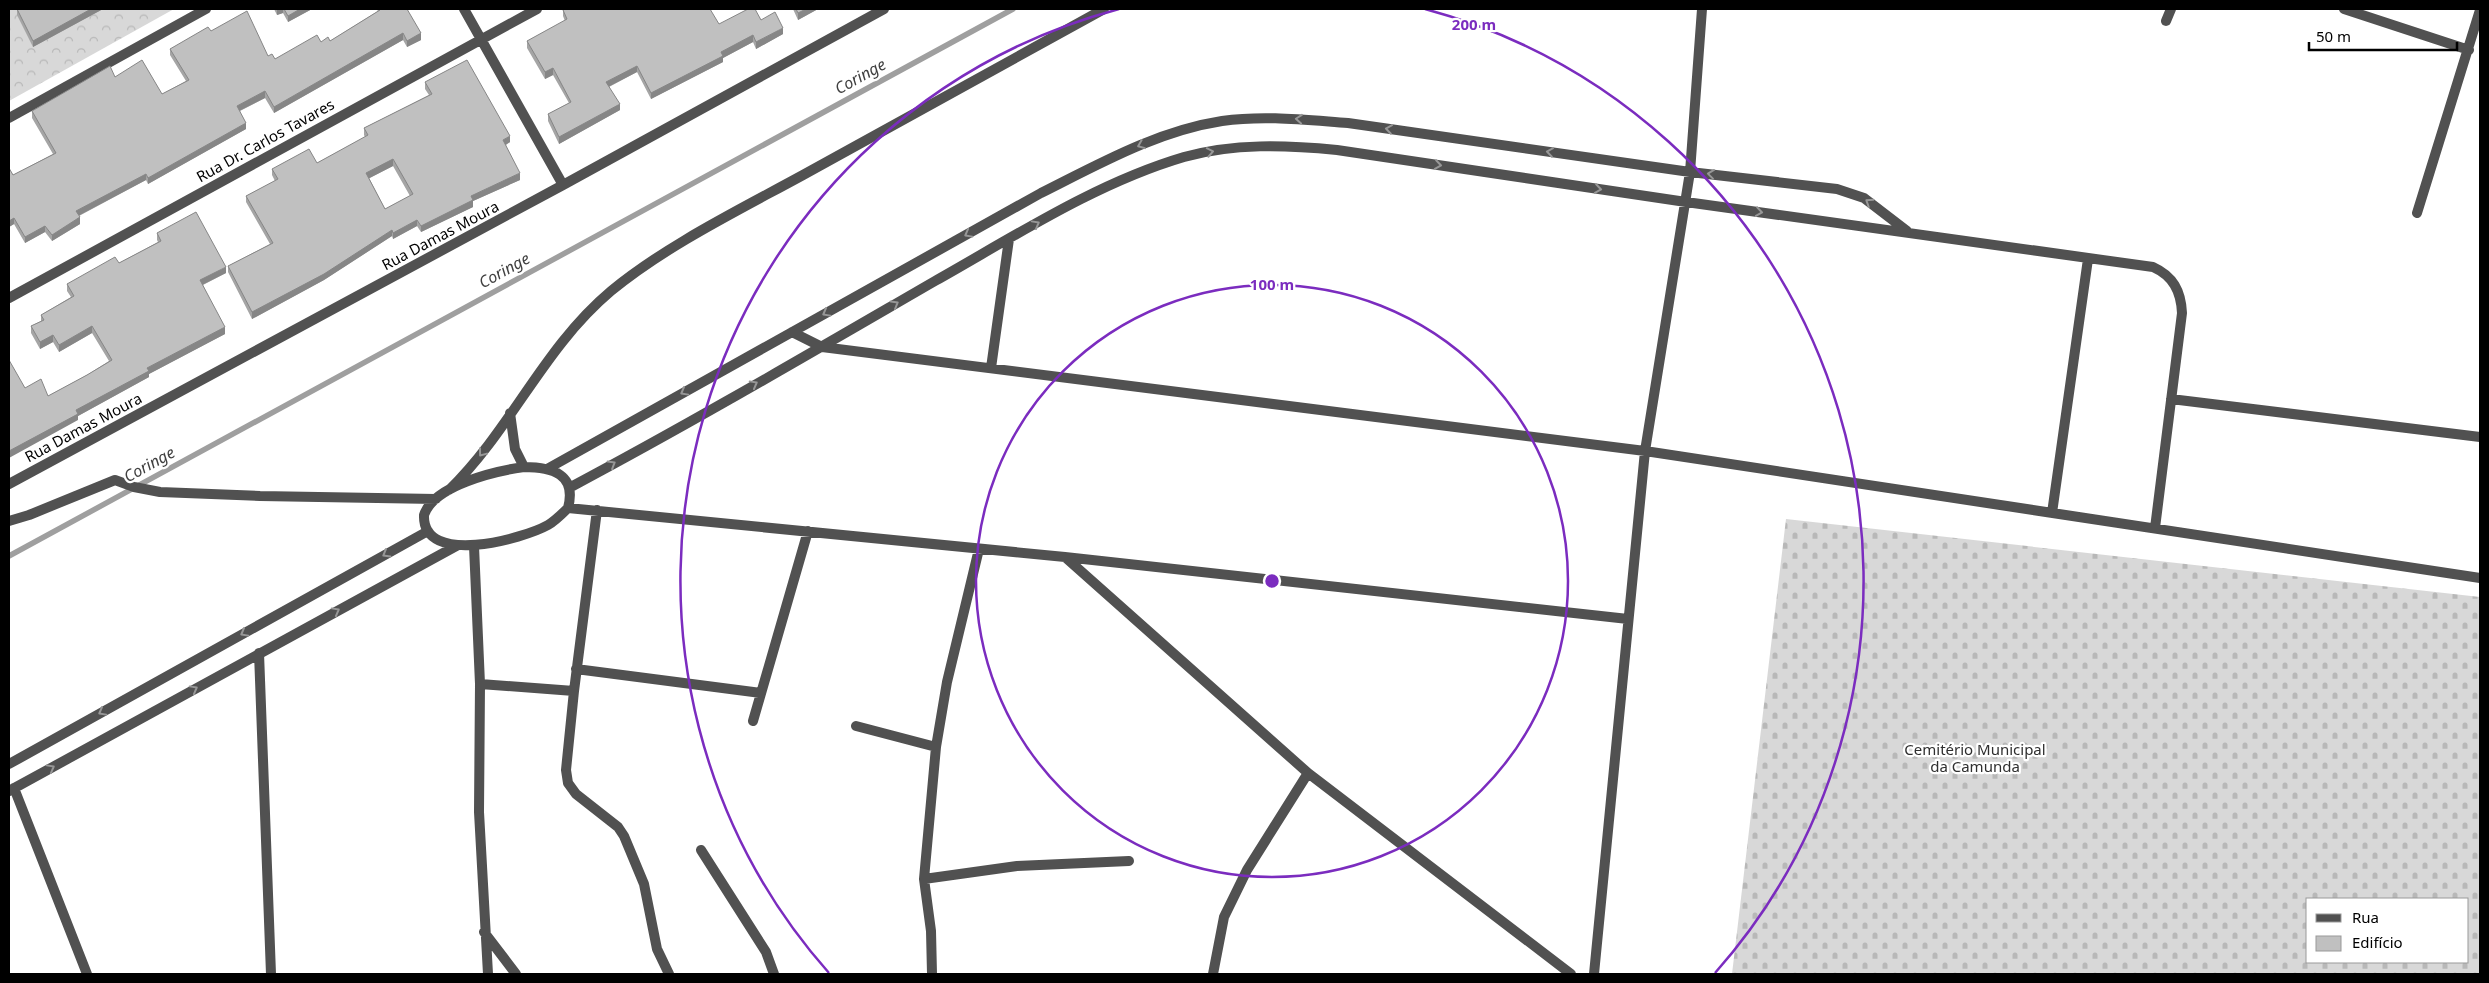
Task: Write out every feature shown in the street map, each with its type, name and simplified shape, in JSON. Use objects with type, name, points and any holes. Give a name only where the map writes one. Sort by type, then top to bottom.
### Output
[{"type":"street","points":[[9,118],[206,9]]},
{"type":"street","points":[[464,9],[563,186]]},
{"type":"street","name":"Rua Dr. Carlos Tavares","points":[[9,298],[537,9]]},
{"type":"street","name":"Rua Damas Moura","points":[[9,484],[563,186],[884,9]]},
{"type":"street","points":[[450,490],[476,462],[553,352],[582,318],[611,292],[644,267],[731,215],[1104,9]]},
{"type":"street","points":[[1594,974],[1645,451],[1690,172],[1702,9]]},
{"type":"street","points":[[2166,21],[2171,9]]},
{"type":"street","points":[[2344,9],[2469,50]]},
{"type":"street","points":[[2417,212],[2480,10]]},
{"type":"street","points":[[547,468],[1041,193],[1123,152],[1159,138],[1221,122],[1291,118],[1348,123],[1690,172],[1837,189],[1864,198],[1908,232]]},
{"type":"street","points":[[570,488],[1067,208],[1151,169],[1186,157],[1256,146],[1337,150],[1686,202],[2153,267],[2173,280],[2182,301],[2155,528]]},
{"type":"street","points":[[991,368],[1009,239]]},
{"type":"street","points":[[2052,513],[2088,259]]},
{"type":"street","points":[[792,332],[822,346],[1645,451],[2480,578]]},
{"type":"street","points":[[2171,399],[2480,437]]},
{"type":"street","points":[[510,413],[515,448],[524,467]]},
{"type":"street","points":[[568,508],[570,488],[560,474],[547,468],[524,467],[488,475],[450,490],[436,499],[424,515],[428,531],[443,541],[458,545],[474,546],[501,542],[528,534],[549,524],[568,508],[1065,557],[1628,619]]},
{"type":"street","points":[[9,521],[115,480],[134,487],[160,492],[436,499]]},
{"type":"street","points":[[597,510],[566,758],[568,783],[576,794],[618,827],[624,836],[644,884],[657,949],[669,974]]},
{"type":"street","points":[[9,764],[428,531]]},
{"type":"street","points":[[753,720],[808,531]]},
{"type":"street","points":[[87,974],[12,790],[458,545]]},
{"type":"street","points":[[474,546],[480,684],[480,812],[484,932],[488,974]]},
{"type":"street","points":[[932,974],[931,931],[924,879],[936,747],[946,682],[979,549]]},
{"type":"street","points":[[1065,557],[1308,773],[1572,974]]},
{"type":"street","points":[[259,653],[270,974]]},
{"type":"street","points":[[576,669],[761,693]]},
{"type":"street","points":[[480,684],[574,692]]},
{"type":"street","points":[[856,726],[936,747]]},
{"type":"street","points":[[1213,974],[1224,918],[1247,870],[1308,773]]},
{"type":"street","points":[[701,850],[766,952],[774,974]]},
{"type":"street","points":[[924,879],[1017,866],[1129,861]]},
{"type":"street","points":[[484,932],[516,974]]},
{"type":"green space","points":[[9,9],[174,9],[9,101]]},
{"type":"green space","name":"Cemitério Municipal da Camunda","points":[[1786,519],[2480,597],[2480,974],[1732,974]]},
{"type":"building","points":[[17,9],[91,9],[33,41]]},
{"type":"building","points":[[284,9],[300,9],[288,16]]},
{"type":"building","points":[[380,9],[407,9],[421,33],[407,41],[403,33],[274,107],[265,91],[237,106],[246,123],[148,178],[146,174],[76,211],[80,217],[52,235],[45,226],[25,237],[14,218],[9,221],[9,168],[13,175],[56,153],[32,111],[110,66],[115,77],[142,60],[162,94],[189,80],[170,49],[208,27],[211,31],[247,11],[268,56],[272,54],[275,59],[317,35],[321,42],[328,37],[330,41]]},
{"type":"building","points":[[710,9],[719,24],[748,9],[755,9],[761,20],[775,12],[783,28],[756,42],[753,35],[721,52],[723,56],[651,93],[637,66],[606,82],[620,104],[559,137],[548,114],[571,102],[553,68],[545,72],[527,41],[567,19],[563,10]]},
{"type":"building","points":[[796,9],[806,9],[798,13]]},
{"type":"building","points":[[467,60],[510,136],[503,140],[520,173],[471,196],[473,200],[421,226],[417,220],[393,233],[392,230],[324,274],[252,312],[228,266],[273,243],[246,196],[278,179],[272,169],[309,149],[317,163],[368,135],[364,128],[432,94],[425,82]],"holes":[[[393,159],[413,194],[385,209],[366,173]]]},
{"type":"building","points":[[196,212],[226,267],[200,280],[225,327],[147,368],[149,371],[76,410],[78,414],[9,451],[9,360],[25,388],[41,379],[48,396],[112,360],[92,326],[59,345],[53,335],[40,342],[31,326],[44,320],[41,315],[74,296],[67,284],[115,257],[119,263],[161,241],[157,233]]},
{"type":"waterway","name":"Coringe","points":[[9,556],[1013,9]]}]
